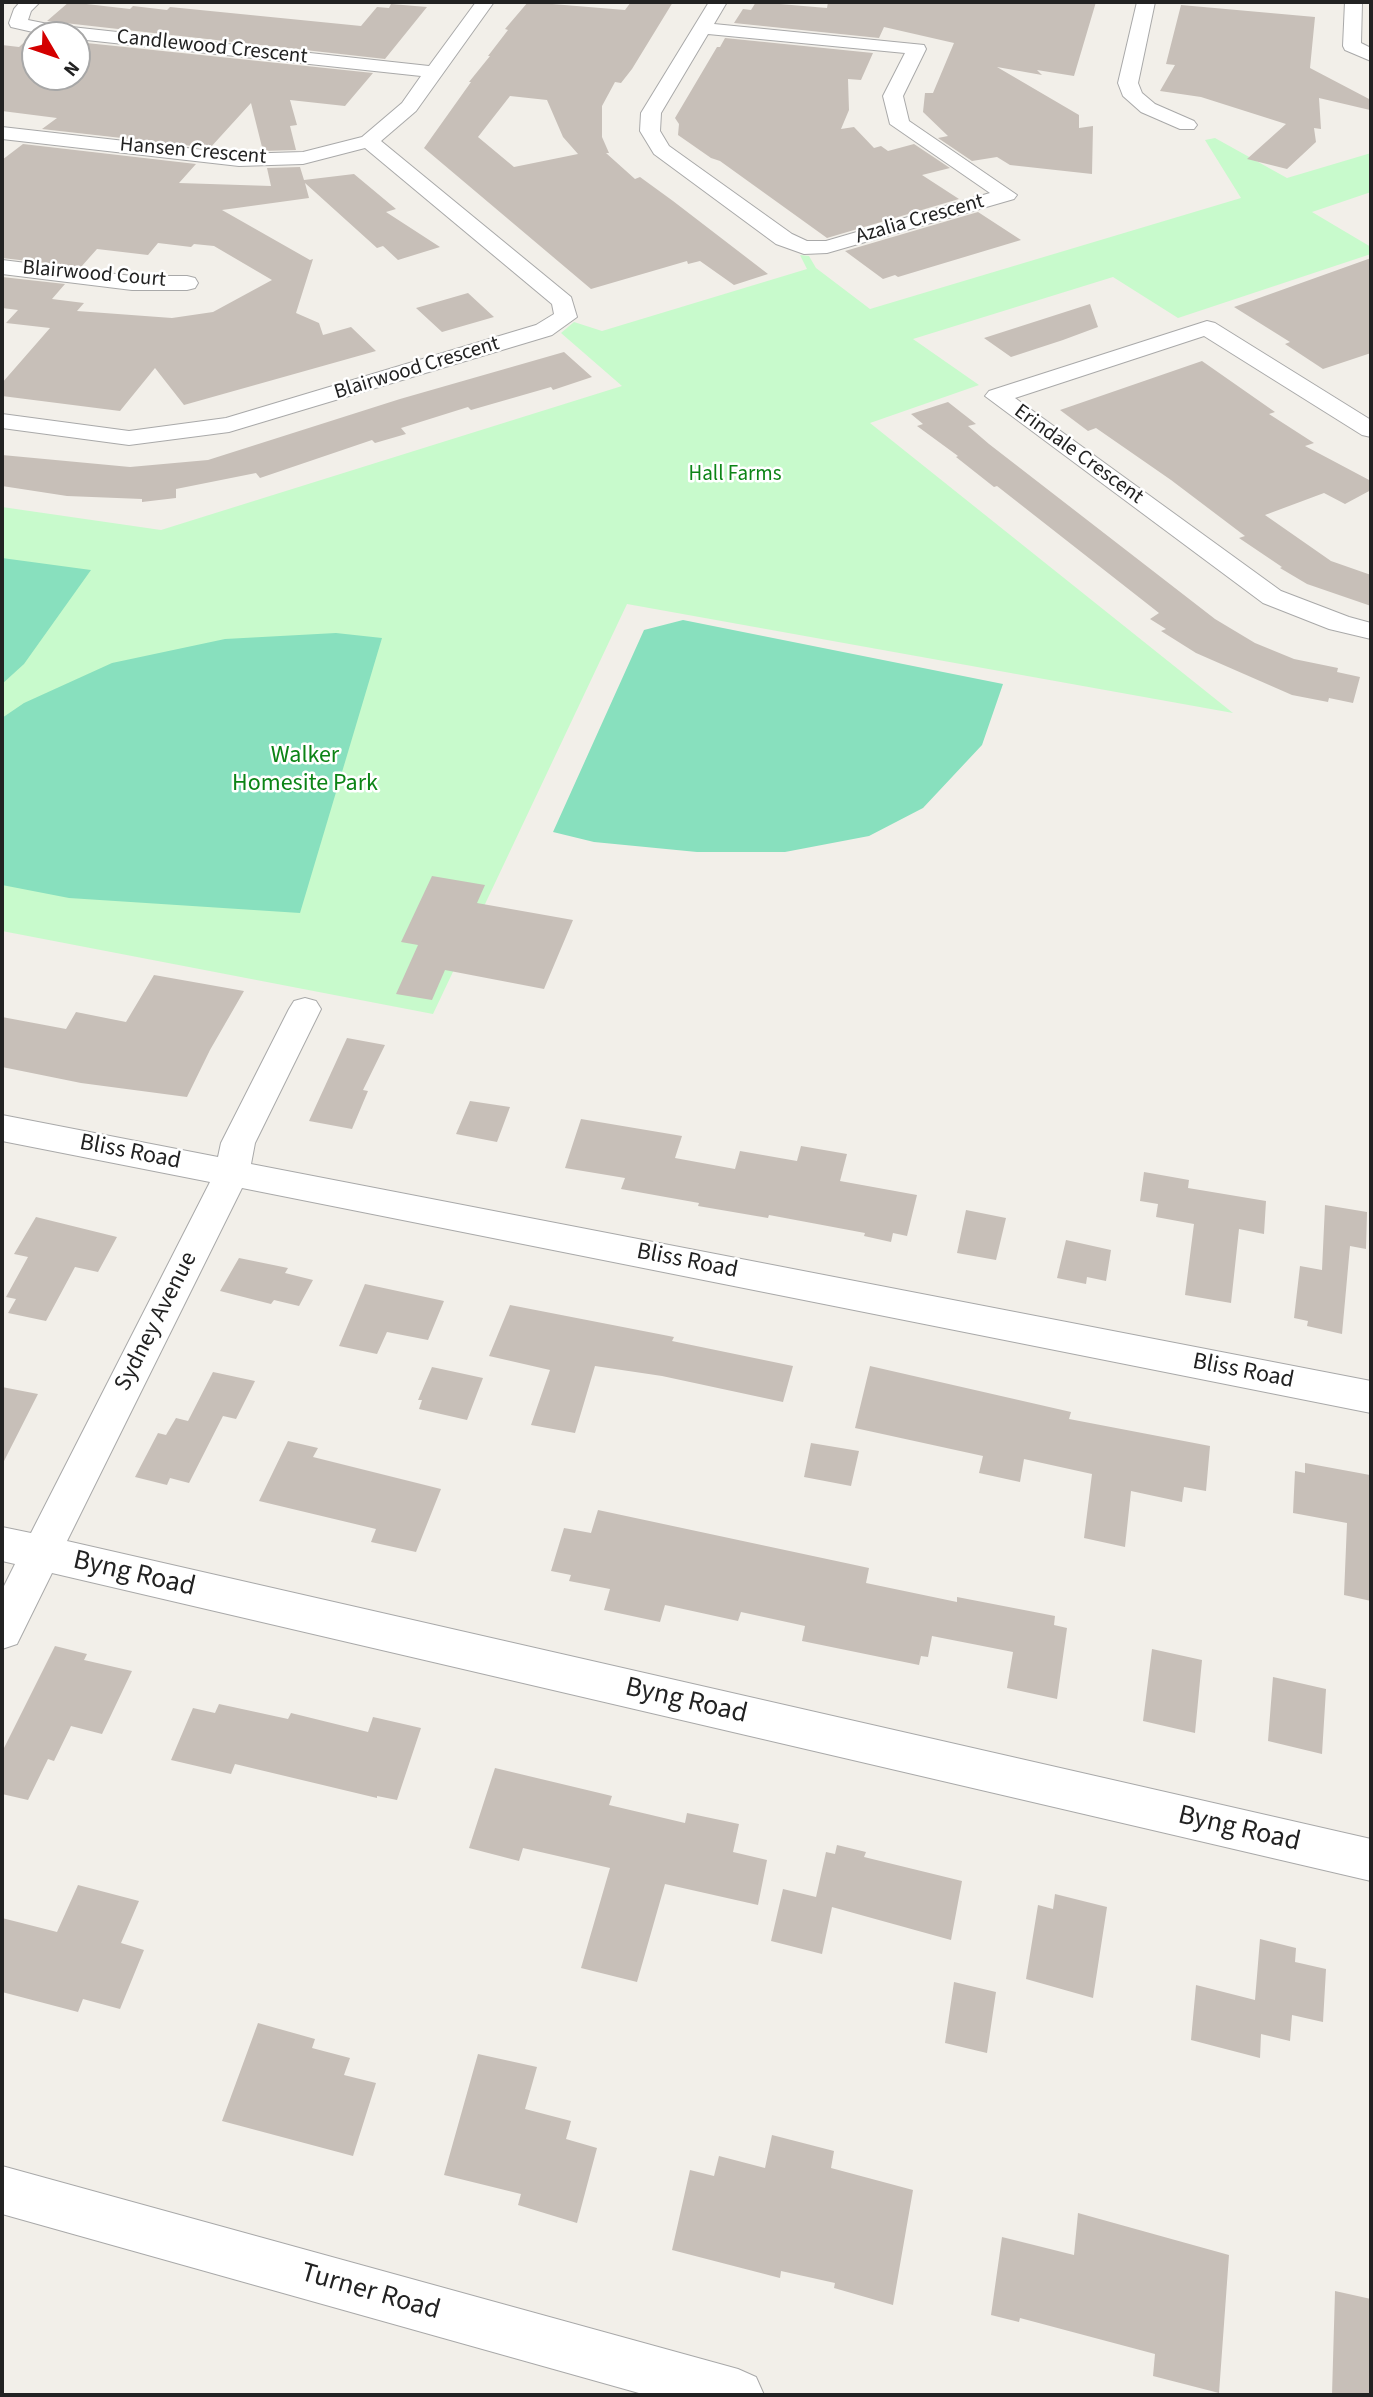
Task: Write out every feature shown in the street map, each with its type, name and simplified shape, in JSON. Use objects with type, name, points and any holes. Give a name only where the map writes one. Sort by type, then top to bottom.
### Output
[{"type":"street","name":"Candlewood Crescent","points":[[31,2],[23,9],[18,23],[52,31],[433,72]]},
{"type":"street","name":"Hansen Crescent","points":[[2,133],[239,160],[303,158],[369,141],[409,107],[485,2]]},
{"type":"street","name":"Azalia Crescent","points":[[702,28],[917,50],[893,96],[900,124],[1007,195],[827,247],[804,248],[784,239],[661,150],[650,131],[651,113],[702,28],[718,2]]},
{"type":"street","points":[[1146,2],[1128,83],[1133,96],[1148,108],[1187,125]]},
{"type":"street","points":[[1355,3],[1352,46],[1371,55]]},
{"type":"street","name":"Blairwood Crescent","points":[[2,421],[129,438],[229,425],[544,330],[566,317],[563,302],[369,141]]},
{"type":"street","name":"Blairwood Court","points":[[2,267],[132,283],[187,283]]},
{"type":"street","name":"Erindale Crescent","points":[[1371,430],[1207,328],[997,396],[1272,597],[1339,624],[1371,631]]},
{"type":"street","name":"Sydney Avenue","points":[[2,1631],[232,1173],[238,1143],[305,1009]]},
{"type":"street","name":"Bliss Road","points":[[2,1128],[1371,1397]]},
{"type":"street","name":"Byng Road","points":[[2,1544],[1371,1860]]},
{"type":"street","name":"Turner Road","points":[[2,2190],[738,2395]]},
{"type":"green space","points":[[1215,138],[1287,178],[1371,153],[1371,192],[1312,212],[1371,247],[1371,254],[1178,318],[1113,277],[913,339],[979,385],[870,423],[1233,713],[627,604],[433,1014],[2,931],[2,507],[161,530],[622,386],[561,333],[574,322],[602,331],[807,269],[800,255],[809,256],[816,268],[870,309],[1241,198],[1205,140]]},
{"type":"green space","points":[[2,558],[91,570],[24,664],[2,684]]},
{"type":"green space","points":[[683,620],[1003,684],[982,745],[923,808],[869,836],[785,852],[697,852],[594,842],[553,832],[644,630]]},
{"type":"green space","name":"Walker Homesite Park","points":[[336,633],[382,638],[300,913],[69,898],[2,885],[2,718],[24,703],[112,663],[225,639]]},
{"type":"building","points":[[69,2],[130,9],[133,6],[167,10],[170,7],[361,26],[377,7],[389,8],[391,4],[427,7],[385,59],[91,26],[91,21],[47,21]]},
{"type":"building","points":[[528,2],[625,10],[631,2],[673,2],[632,69],[621,83],[615,82],[602,106],[602,137],[609,153],[606,153],[635,179],[640,177],[768,274],[734,285],[700,261],[688,264],[687,261],[591,289],[424,148],[508,30],[505,29]],"holes":[[[510,96],[547,100],[563,137],[578,154],[514,167],[478,137]]]},
{"type":"building","points":[[756,2],[827,8],[828,2],[1096,2],[1074,76],[1037,70],[1042,75],[997,67],[1079,115],[1079,128],[1093,126],[1092,174],[1010,165],[997,157],[972,161],[938,138],[948,136],[923,112],[925,93],[933,93],[954,43],[884,27],[879,38],[734,23],[743,9],[751,10]]},
{"type":"building","points":[[1181,5],[1315,17],[1310,68],[1371,100],[1370,110],[1319,98],[1321,129],[1314,128],[1316,142],[1287,169],[1247,159],[1286,124],[1201,97],[1160,91],[1175,65],[1166,64]]},
{"type":"building","points":[[725,38],[873,53],[861,80],[848,79],[849,110],[841,129],[854,127],[874,148],[881,146],[888,151],[914,144],[950,168],[922,175],[959,199],[827,238],[720,161],[711,158],[678,135],[679,124],[675,118]]},
{"type":"building","points":[[91,43],[373,73],[345,106],[290,100],[297,125],[290,126],[296,150],[263,151],[251,103],[210,148],[42,129],[57,118],[2,111],[2,45],[21,45],[21,91],[91,91]]},
{"type":"building","points":[[23,144],[196,164],[179,183],[271,186],[267,168],[300,167],[304,180],[354,174],[396,209],[386,212],[440,247],[398,260],[383,246],[377,248],[305,183],[309,198],[222,210],[310,260],[313,259],[296,313],[319,323],[323,335],[351,327],[376,351],[184,405],[155,368],[120,411],[2,396],[2,383],[50,328],[6,323],[18,310],[2,308],[2,277],[65,284],[52,299],[84,303],[77,311],[172,318],[213,312],[272,280],[214,246],[194,244],[191,247],[158,243],[148,255],[97,249],[81,267],[2,258],[2,160]]},
{"type":"building","points":[[978,212],[1021,240],[898,277],[895,275],[883,279],[845,251]]},
{"type":"building","points":[[1371,258],[1371,353],[1323,369],[1285,344],[1290,342],[1234,307]]},
{"type":"building","points":[[468,293],[494,317],[442,332],[416,308]]},
{"type":"building","points":[[1090,304],[1098,327],[1011,357],[984,338]]},
{"type":"building","points":[[564,352],[592,377],[553,390],[551,387],[471,410],[468,407],[401,428],[406,434],[375,443],[372,440],[260,478],[256,473],[176,489],[176,498],[142,502],[142,499],[67,496],[2,486],[2,455],[130,467],[208,460],[400,399]]},
{"type":"building","points":[[1202,361],[1275,412],[1269,414],[1314,443],[1305,446],[1371,481],[1371,490],[1345,504],[1324,493],[1265,515],[1331,561],[1371,575],[1371,606],[1307,584],[1280,568],[1282,567],[1239,538],[1245,536],[1171,480],[1096,428],[1088,431],[1060,410]]},
{"type":"building","points":[[948,402],[976,424],[968,426],[989,444],[1215,619],[1255,643],[1294,659],[1338,668],[1337,672],[1360,677],[1353,703],[1329,698],[1328,702],[1292,695],[1196,653],[1161,631],[1166,629],[1150,619],[1159,613],[917,426],[923,424],[911,414]]},
{"type":"building","points":[[432,876],[485,885],[477,903],[573,920],[544,989],[445,970],[432,1000],[396,994],[418,945],[401,942]]},
{"type":"building","points":[[154,975],[244,991],[187,1097],[81,1083],[2,1067],[2,1017],[66,1029],[76,1012],[126,1022]]},
{"type":"building","points":[[347,1038],[385,1045],[363,1090],[368,1091],[352,1129],[309,1121]]},
{"type":"building","points":[[470,1101],[510,1107],[497,1142],[456,1134]]},
{"type":"building","points":[[581,1119],[682,1136],[675,1158],[735,1169],[740,1151],[797,1161],[801,1146],[847,1154],[840,1181],[917,1195],[907,1236],[893,1233],[891,1242],[864,1236],[865,1233],[769,1215],[768,1218],[698,1206],[699,1203],[621,1189],[625,1178],[565,1168]]},
{"type":"building","points":[[1144,1172],[1189,1180],[1188,1188],[1266,1201],[1264,1234],[1239,1229],[1231,1303],[1185,1295],[1194,1224],[1156,1217],[1158,1204],[1140,1201]]},
{"type":"building","points":[[1325,1205],[1367,1212],[1366,1249],[1350,1246],[1342,1334],[1307,1326],[1308,1321],[1294,1318],[1300,1266],[1322,1270]]},
{"type":"building","points":[[966,1210],[1006,1218],[996,1260],[957,1253]]},
{"type":"building","points":[[36,1217],[117,1237],[98,1272],[75,1267],[46,1321],[8,1313],[16,1299],[6,1297],[28,1257],[14,1254]]},
{"type":"building","points":[[1066,1240],[1111,1250],[1106,1281],[1087,1277],[1086,1284],[1057,1278]]},
{"type":"building","points":[[239,1258],[288,1268],[285,1273],[313,1280],[299,1306],[274,1300],[271,1304],[220,1291]]},
{"type":"building","points":[[365,1284],[444,1301],[428,1340],[387,1332],[377,1354],[339,1346]]},
{"type":"building","points":[[510,1305],[674,1337],[672,1341],[793,1366],[783,1402],[662,1376],[595,1366],[575,1433],[531,1425],[550,1370],[489,1356]]},
{"type":"building","points":[[870,1366],[1071,1412],[1069,1419],[1210,1446],[1206,1491],[1184,1487],[1182,1502],[1131,1491],[1125,1547],[1084,1538],[1092,1474],[1024,1459],[1020,1482],[979,1473],[983,1456],[855,1428]]},
{"type":"building","points":[[432,1367],[483,1378],[467,1420],[419,1409],[422,1400],[418,1400]]},
{"type":"building","points":[[213,1372],[255,1381],[236,1419],[223,1416],[189,1483],[170,1478],[167,1485],[135,1477],[158,1433],[166,1435],[176,1418],[188,1421]]},
{"type":"building","points":[[2,1387],[38,1394],[2,1465]]},
{"type":"building","points":[[288,1441],[318,1448],[313,1457],[441,1489],[416,1552],[371,1542],[376,1529],[259,1501]]},
{"type":"building","points":[[811,1443],[859,1451],[851,1486],[804,1477]]},
{"type":"building","points":[[1305,1463],[1370,1475],[1371,1601],[1344,1595],[1347,1523],[1293,1513],[1295,1471],[1305,1473]]},
{"type":"building","points":[[598,1510],[869,1568],[866,1583],[957,1602],[957,1597],[1055,1616],[1054,1625],[1067,1628],[1057,1699],[1007,1688],[1013,1652],[932,1636],[928,1657],[921,1656],[919,1665],[802,1641],[805,1626],[741,1612],[738,1621],[665,1605],[660,1622],[604,1610],[610,1589],[569,1581],[571,1575],[551,1571],[564,1528],[591,1533]]},
{"type":"building","points":[[55,1646],[87,1654],[84,1660],[132,1671],[102,1734],[71,1726],[54,1761],[48,1759],[28,1800],[2,1794],[2,1752]]},
{"type":"building","points":[[1152,1649],[1202,1660],[1195,1733],[1143,1721]]},
{"type":"building","points":[[1273,1677],[1326,1689],[1322,1754],[1268,1741]]},
{"type":"building","points":[[219,1704],[288,1719],[291,1713],[368,1732],[373,1717],[421,1728],[397,1800],[377,1798],[235,1764],[231,1774],[171,1760],[193,1708],[215,1713]]},
{"type":"building","points":[[495,1768],[612,1796],[609,1805],[685,1823],[687,1813],[739,1824],[733,1852],[767,1860],[758,1905],[665,1884],[637,1982],[581,1968],[610,1868],[523,1848],[519,1861],[469,1848]]},
{"type":"building","points":[[837,1845],[866,1852],[864,1857],[962,1881],[951,1940],[832,1907],[822,1954],[771,1941],[783,1889],[816,1897],[826,1852],[835,1854]]},
{"type":"building","points":[[78,1885],[139,1901],[121,1943],[144,1950],[120,2009],[83,1999],[78,2012],[2,1992],[2,1918],[57,1932]]},
{"type":"building","points":[[1055,1894],[1107,1907],[1093,1998],[1026,1979],[1038,1905],[1053,1909]]},
{"type":"building","points":[[1260,1939],[1296,1948],[1295,1962],[1326,1969],[1323,2022],[1292,2015],[1290,2041],[1261,2034],[1260,2058],[1191,2040],[1196,1985],[1255,2000]]},
{"type":"building","points":[[954,1982],[996,1992],[987,2053],[945,2043]]},
{"type":"building","points":[[258,2023],[315,2039],[312,2048],[350,2058],[344,2075],[376,2083],[353,2156],[222,2121]]},
{"type":"building","points":[[478,2054],[537,2067],[525,2109],[571,2121],[566,2139],[597,2148],[577,2223],[518,2205],[521,2194],[444,2175]]},
{"type":"building","points":[[772,2135],[834,2151],[831,2168],[913,2190],[893,2305],[834,2288],[835,2283],[781,2271],[780,2278],[672,2250],[690,2170],[714,2176],[719,2156],[765,2168]]},
{"type":"building","points":[[1078,2213],[1229,2255],[1219,2393],[1153,2376],[1155,2354],[1020,2318],[1019,2322],[991,2315],[1002,2237],[1074,2255]]},
{"type":"building","points":[[1335,2291],[1371,2299],[1371,2395],[1332,2395]]},
{"type":"park label","name":"Hall Farms","points":[[735,475]]}]
